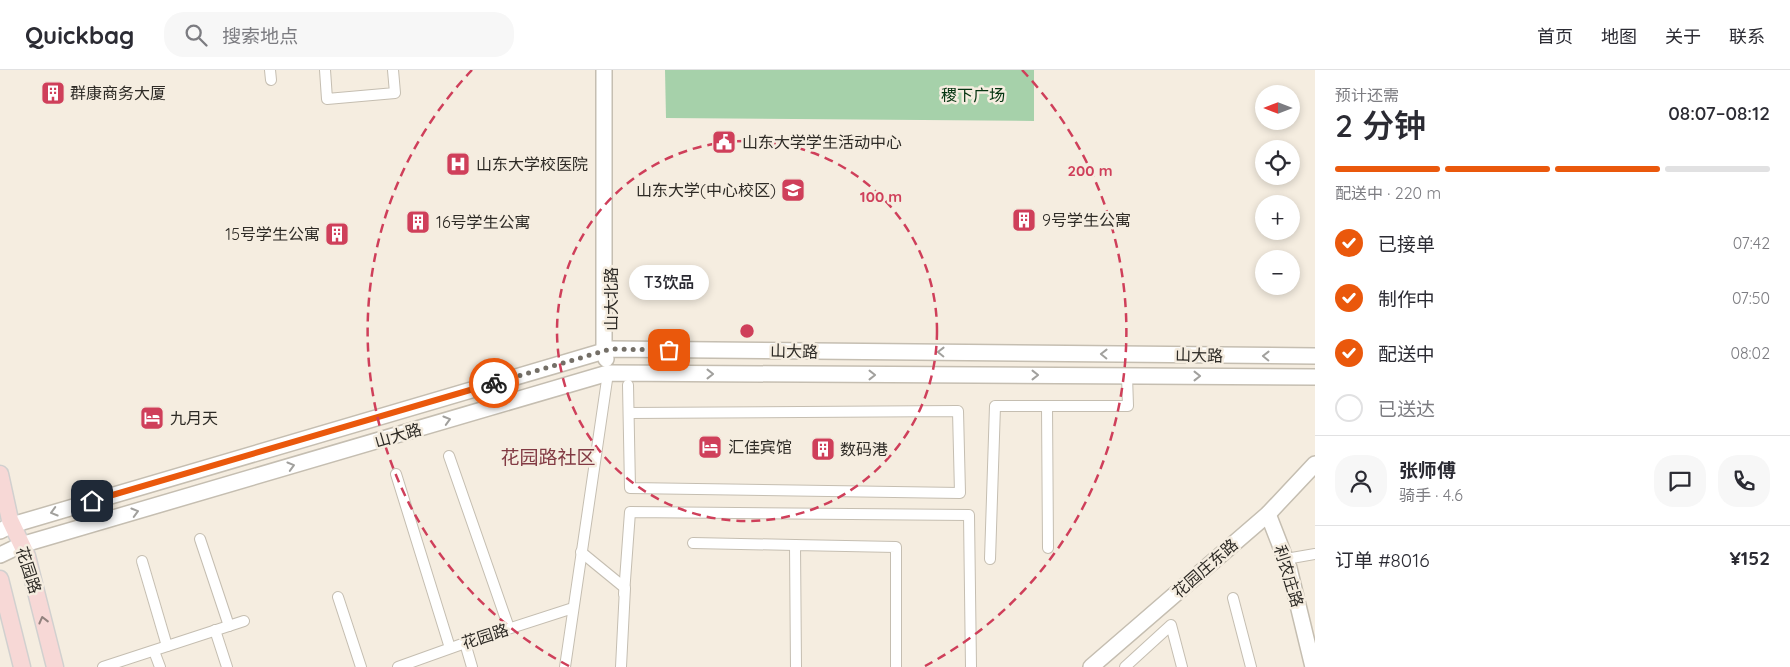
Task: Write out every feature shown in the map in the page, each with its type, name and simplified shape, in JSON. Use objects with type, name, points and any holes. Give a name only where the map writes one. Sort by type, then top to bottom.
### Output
[{"type":"main road","name":"山大北路","points":[[604,70],[608,350]]},
{"type":"main road","name":"山大北路","points":[[608,373],[610,70]]},
{"type":"main road","name":"山大路","points":[[6,528],[608,350],[1315,356]]},
{"type":"main road","name":"山大路","points":[[0,554],[21,545],[608,373],[1315,377]]},
{"type":"main road","name":"花园庄东路","points":[[1091,667],[1268,514],[1315,464]]},
{"type":"main road","name":"花园路","points":[[0,474],[6,528],[21,545],[27,556],[55,667]]},
{"type":"main road","name":"利农庄路","points":[[1268,514],[1289,568],[1313,667]]},
{"type":"main road","name":"花园路","points":[[0,579],[22,667]]},
{"type":"street","points":[[325,70],[328,99],[396,93],[394,70]]},
{"type":"street","points":[[565,667],[608,373]]},
{"type":"street","points":[[990,559],[995,406],[1128,406],[1127,376]]},
{"type":"street","points":[[628,385],[628,413],[630,488],[960,493],[958,411],[628,413]]},
{"type":"street","points":[[1047,406],[1048,548]]},
{"type":"street","points":[[449,456],[508,628]]},
{"type":"street","points":[[396,474],[450,648]]},
{"type":"street","points":[[621,667],[630,512],[969,515],[971,667]]},
{"type":"street","points":[[200,539],[228,626]]},
{"type":"street","points":[[692,543],[896,547],[896,667]]},
{"type":"street","points":[[796,545],[796,667]]},
{"type":"street","points":[[581,552],[625,588]]},
{"type":"street","points":[[1286,559],[1315,554]]},
{"type":"street","points":[[142,562],[167,646]]},
{"type":"street","points":[[338,597],[361,667]]},
{"type":"street","points":[[1233,598],[1251,667]]},
{"type":"street","name":"花园路","points":[[398,667],[410,665],[464,642],[573,608]]},
{"type":"street","points":[[103,667],[244,621]]},
{"type":"street","points":[[1125,667],[1171,625],[1182,667]]},
{"type":"street","points":[[215,630],[227,667]]},
{"type":"street","points":[[464,642],[472,667]]},
{"type":"street","points":[[154,651],[160,667]]},
{"type":"green space","name":"稷下广场","points":[[665,70],[1034,70],[1034,121],[666,118]]},
{"type":"way so far","points":[[494,383],[611,349],[669,350]]},
{"type":"place","name":"群康商务大厦","points":[[53,93]]},
{"type":"place","name":"山东大学学生活动中心","points":[[724,142]]},
{"type":"place","name":"山东大学校医院","points":[[458,164]]},
{"type":"place","name":"山东大学(中心校区)","points":[[793,190]]},
{"type":"place","name":"9号学生公寓","points":[[1024,220]]},
{"type":"place","name":"16号学生公寓","points":[[418,222]]},
{"type":"place","name":"15号学生公寓","points":[[337,234]]},
{"type":"place","name":"T3饮品","points":[[669,350]]},
{"type":"place","name":"九月天","points":[[152,418]]},
{"type":"place","name":"汇佳宾馆","points":[[710,447]]},
{"type":"place","name":"数码港","points":[[823,449]]},
{"type":"district","name":"花园路社区","points":[[548,457]]},
{"type":"route","points":[[92,501],[494,383]]}]
